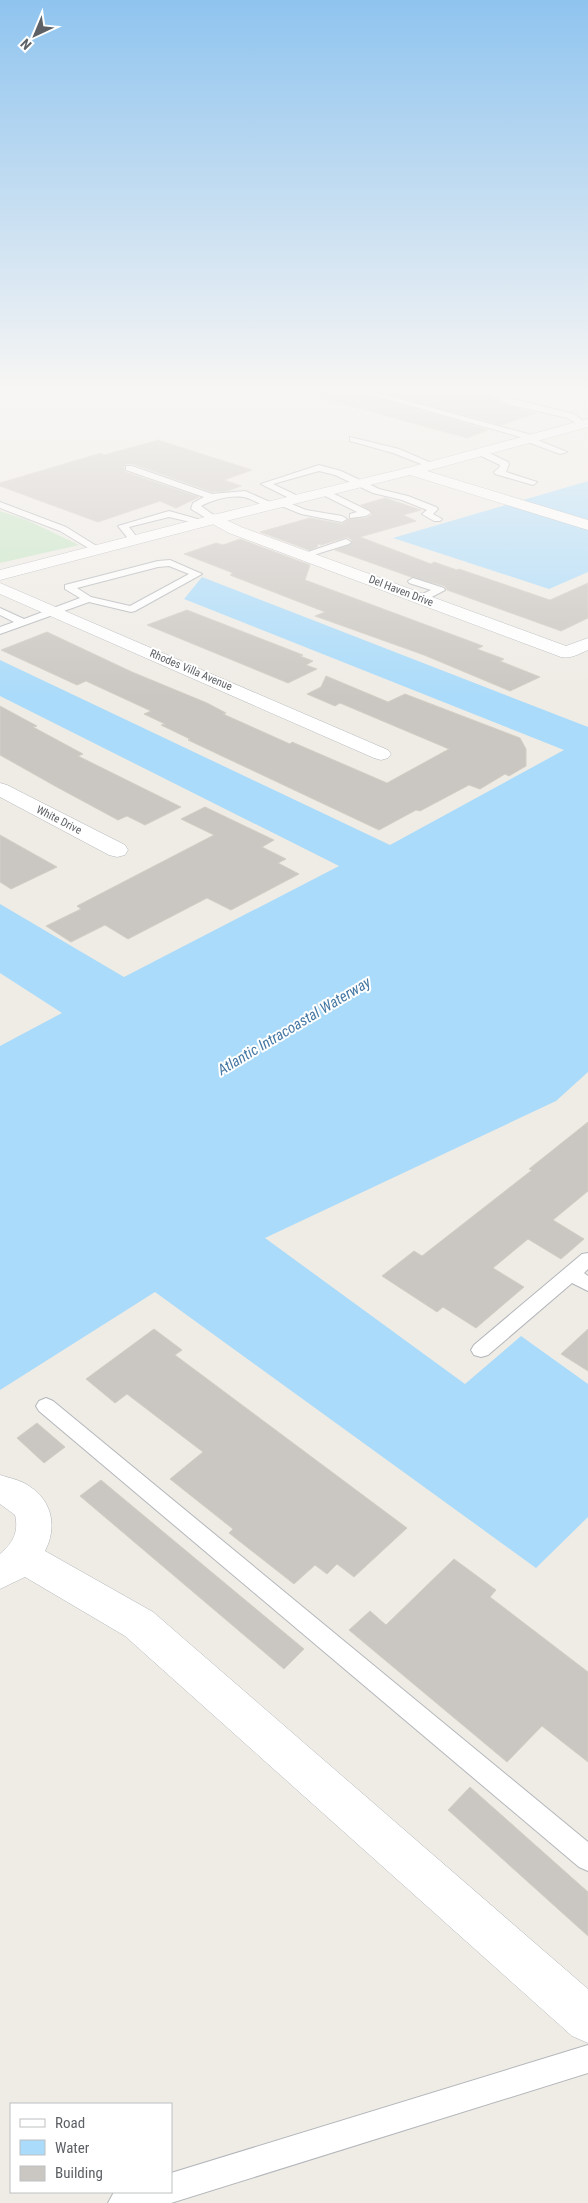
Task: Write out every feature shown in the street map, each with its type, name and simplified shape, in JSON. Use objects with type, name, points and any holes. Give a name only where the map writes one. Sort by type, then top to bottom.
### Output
[{"type":"street","points":[[0,575],[321,493]]},
{"type":"street","points":[[482,493],[588,526]]},
{"type":"street","points":[[524,493],[588,512]]},
{"type":"street","name":"Del Haven Drive","points":[[208,521],[567,653],[588,643]]},
{"type":"street","name":"Rhodes Villa Avenue","points":[[0,588],[381,754]]},
{"type":"street","name":"White Drive","points":[[0,790],[117,850]]},
{"type":"street","points":[[0,1489],[16,1494],[27,1504],[34,1516],[36,1530],[32,1544],[12,1565],[139,1624],[588,2020]]},
{"type":"lane","points":[[199,493],[211,497]]},
{"type":"lane","points":[[274,493],[284,502]]},
{"type":"lane","points":[[326,493],[366,513],[353,516]]},
{"type":"lane","points":[[380,493],[405,498],[433,510],[427,514],[437,519]]},
{"type":"lane","points":[[208,521],[196,509],[196,505],[211,497],[245,494],[284,502],[304,512],[342,519]]},
{"type":"lane","points":[[0,505],[63,529],[98,550]]},
{"type":"lane","points":[[304,555],[346,542]]},
{"type":"lane","points":[[0,631],[88,599],[131,609],[197,574],[170,563],[158,564],[69,587],[88,599]]},
{"type":"lane","points":[[413,581],[440,590],[420,598]]},
{"type":"lane","points":[[0,612],[24,623]]},
{"type":"lane","points":[[481,1350],[588,1259]]},
{"type":"lane","points":[[571,1274],[588,1284]]},
{"type":"lane","points":[[46,1406],[588,1858]]},
{"type":"lane","points":[[172,2188],[588,2059]]},
{"type":"lane","points":[[123,2203],[156,2193]]},
{"type":"green space","points":[[0,511],[27,520],[79,545],[0,563]]},
{"type":"water","points":[[548,493],[588,493],[588,572],[549,589],[393,538]]},
{"type":"water","name":"Atlantic Intracoastal Waterway","points":[[202,577],[588,727],[588,1072],[556,1101],[265,1238],[465,1384],[521,1336],[588,1384],[588,1517],[536,1568],[155,1292],[0,1390],[0,1046],[62,1013],[0,973],[0,904],[124,977],[339,866],[0,696],[0,660],[390,845],[564,750],[184,599]]},
{"type":"building","points":[[19,493],[187,493],[199,497],[176,508],[160,501],[98,522]]},
{"type":"building","points":[[385,498],[421,510],[403,515],[416,521],[360,537],[431,564],[434,562],[457,570],[459,569],[550,600],[588,583],[588,618],[561,631],[447,590],[445,586],[411,577],[335,550],[352,543],[352,540],[347,537],[321,545],[318,544],[317,547],[309,550],[260,532],[310,518],[342,524],[349,519],[366,518],[372,515],[372,512],[361,505]]},
{"type":"building","points":[[240,539],[310,565],[305,580],[483,646],[477,649],[504,659],[500,661],[540,677],[510,691],[424,655],[315,616],[325,612],[230,575],[233,573],[184,554],[216,543],[223,545]]},
{"type":"building","points":[[187,610],[303,655],[300,656],[313,661],[306,665],[317,669],[288,683],[147,625]]},
{"type":"building","points":[[47,632],[132,672],[207,703],[226,713],[223,714],[290,744],[292,742],[387,783],[449,749],[340,703],[335,706],[307,694],[321,687],[326,676],[388,702],[405,694],[520,738],[526,749],[526,766],[509,776],[505,774],[480,789],[469,785],[379,830],[188,740],[190,739],[161,725],[165,724],[144,714],[151,711],[86,681],[77,685],[1,650]]},
{"type":"building","points":[[0,706],[37,726],[33,727],[83,754],[78,756],[181,807],[145,825],[127,816],[118,820],[55,786],[0,755]]},
{"type":"building","points":[[205,807],[274,840],[262,847],[286,859],[278,863],[299,874],[231,910],[207,898],[128,939],[105,925],[71,942],[46,926],[81,909],[77,906],[214,835],[181,819]]},
{"type":"building","points":[[0,835],[57,867],[11,889],[0,882]]},
{"type":"building","points":[[588,1122],[588,1191],[553,1220],[584,1239],[561,1259],[528,1239],[493,1268],[524,1287],[476,1328],[443,1307],[437,1312],[382,1276],[414,1251],[422,1256],[532,1170],[529,1169]]},
{"type":"building","points":[[154,1329],[182,1350],[175,1355],[407,1528],[354,1577],[337,1564],[327,1574],[315,1565],[294,1584],[229,1533],[233,1529],[170,1479],[203,1452],[127,1394],[115,1403],[86,1379]]},
{"type":"building","points":[[588,1329],[588,1371],[561,1354]]},
{"type":"building","points":[[37,1423],[65,1447],[44,1463],[17,1438]]},
{"type":"building","points":[[101,1480],[304,1649],[284,1669],[80,1496]]},
{"type":"building","points":[[454,1559],[496,1590],[490,1597],[588,1672],[588,1762],[542,1726],[507,1762],[349,1630],[370,1611],[386,1625]]},
{"type":"building","points":[[470,1787],[588,1892],[588,1936],[448,1810]]}]
